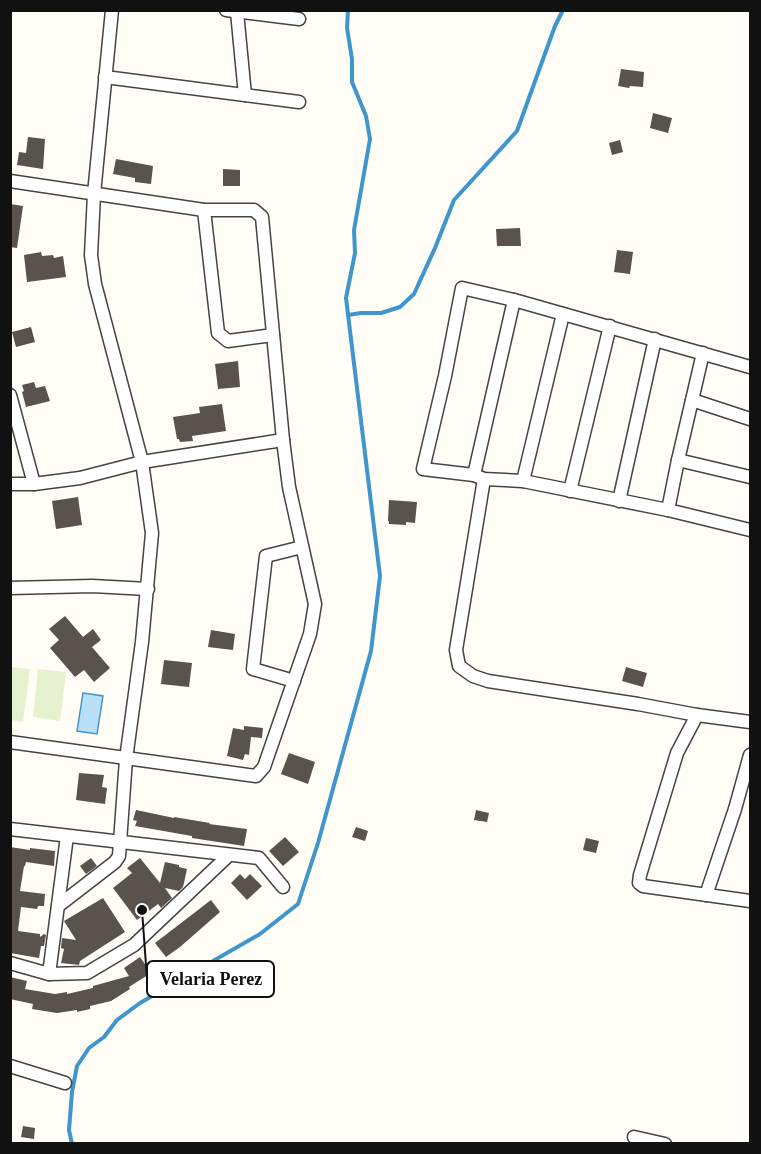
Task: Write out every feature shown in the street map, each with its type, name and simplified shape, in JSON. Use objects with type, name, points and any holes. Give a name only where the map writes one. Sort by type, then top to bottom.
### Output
[{"type":"street","points":[[58,906],[119,856],[126,759],[142,642],[152,533],[142,462],[95,284],[91,255],[94,194],[112,10]]},
{"type":"street","points":[[245,95],[232,11],[299,19]]},
{"type":"street","points":[[105,77],[299,102]]},
{"type":"street","points":[[10,181],[204,210],[254,210],[262,217],[289,487],[315,604],[310,634],[294,681],[264,767],[256,776],[10,742]]},
{"type":"street","points":[[204,210],[218,333],[228,341],[273,335]]},
{"type":"street","points":[[750,367],[610,326],[462,288],[455,331],[423,469],[523,481],[668,510],[750,531]]},
{"type":"street","points":[[514,300],[479,477],[456,650],[459,666],[473,676],[488,681],[749,722],[750,708]]},
{"type":"street","points":[[523,481],[563,314]]},
{"type":"street","points":[[570,491],[610,326]]},
{"type":"street","points":[[619,501],[655,339]]},
{"type":"street","points":[[668,510],[703,353]]},
{"type":"street","points":[[10,396],[34,483]]},
{"type":"street","points":[[692,400],[750,419]]},
{"type":"street","points":[[10,484],[80,478],[142,462],[283,440]]},
{"type":"street","points":[[678,460],[750,477]]},
{"type":"street","points":[[294,681],[254,669],[266,556],[302,547]]},
{"type":"street","points":[[10,588],[92,586],[148,589]]},
{"type":"street","points":[[697,714],[677,753],[639,883],[643,886],[750,901]]},
{"type":"street","points":[[706,895],[735,810],[750,755]]},
{"type":"street","points":[[10,829],[259,858],[283,887]]},
{"type":"street","points":[[49,974],[67,836]]},
{"type":"street","points":[[10,963],[49,974],[87,973],[134,945],[229,855]]},
{"type":"street","points":[[10,1066],[65,1083]]},
{"type":"street","points":[[634,1137],[665,1143]]},
{"type":"green space","points":[[11,667],[30,669],[23,722],[11,720]]},
{"type":"green space","points":[[38,669],[66,672],[60,721],[33,717]]},
{"type":"water","points":[[83,693],[103,696],[97,734],[77,731]]},
{"type":"building","points":[[621,69],[644,72],[643,87],[618,86]]},
{"type":"building","points":[[653,113],[672,118],[668,133],[650,128]]},
{"type":"building","points":[[28,137],[45,139],[43,169],[17,165],[19,152],[26,153]]},
{"type":"building","points":[[620,140],[623,152],[612,155],[609,143]]},
{"type":"building","points":[[116,159],[153,166],[151,184],[135,182],[135,178],[113,174]]},
{"type":"building","points":[[223,169],[240,170],[240,186],[223,186]]},
{"type":"building","points":[[10,204],[23,206],[17,248],[10,247]]},
{"type":"building","points":[[520,228],[521,246],[497,246],[496,229]]},
{"type":"building","points":[[617,250],[633,252],[630,274],[614,272]]},
{"type":"building","points":[[41,252],[42,256],[53,255],[54,258],[63,256],[66,277],[27,282],[24,255]]},
{"type":"building","points":[[31,327],[35,342],[16,347],[12,332]]},
{"type":"building","points":[[238,361],[240,387],[218,389],[215,364]]},
{"type":"building","points":[[34,382],[36,388],[45,386],[50,401],[26,407],[22,385]]},
{"type":"building","points":[[222,404],[226,431],[192,436],[193,441],[180,442],[177,439],[173,417],[200,413],[199,407]]},
{"type":"building","points":[[78,497],[82,525],[56,529],[52,501]]},
{"type":"building","points":[[389,500],[417,502],[415,523],[389,524]]},
{"type":"building","points":[[65,616],[83,637],[93,629],[101,640],[92,647],[110,668],[94,682],[84,670],[75,677],[50,648],[59,640],[49,629]]},
{"type":"building","points":[[211,630],[235,634],[233,650],[208,647]]},
{"type":"building","points":[[164,660],[192,663],[189,687],[161,684]]},
{"type":"building","points":[[626,667],[647,673],[643,687],[622,681]]},
{"type":"building","points":[[244,726],[263,728],[262,738],[251,737],[249,755],[245,754],[243,760],[227,756],[233,728],[244,730]]},
{"type":"building","points":[[289,753],[315,762],[308,784],[281,774]]},
{"type":"building","points":[[79,773],[104,775],[102,787],[107,788],[105,804],[76,800]]},
{"type":"building","points":[[136,810],[247,829],[244,846],[135,826],[137,821],[133,820]]},
{"type":"building","points":[[476,810],[489,813],[487,822],[474,820]]},
{"type":"building","points":[[356,827],[368,831],[365,841],[352,837]]},
{"type":"building","points":[[285,837],[299,852],[283,866],[269,851]]},
{"type":"building","points":[[586,838],[599,841],[596,853],[583,850]]},
{"type":"building","points":[[10,847],[55,851],[54,866],[26,862],[20,891],[45,894],[44,906],[38,906],[37,909],[21,907],[18,931],[40,934],[40,937],[46,935],[39,958],[10,953]]},
{"type":"building","points":[[91,858],[97,866],[86,874],[80,866]]},
{"type":"building","points":[[140,858],[160,883],[165,862],[187,869],[183,887],[179,891],[165,888],[172,898],[161,908],[158,904],[137,920],[113,888],[132,873],[127,868]]},
{"type":"building","points":[[240,874],[245,879],[250,874],[262,886],[247,900],[231,883]]},
{"type":"building","points":[[103,898],[125,932],[80,961],[79,965],[61,963],[64,949],[61,948],[62,938],[76,940],[64,921]]},
{"type":"building","points":[[211,900],[220,912],[166,957],[155,943]]},
{"type":"building","points":[[140,957],[151,973],[111,1001],[90,1006],[90,1009],[57,1013],[32,1009],[33,1004],[10,999],[10,977],[27,981],[25,989],[55,994],[67,992],[67,994],[129,976],[124,968]]},
{"type":"building","points":[[23,1126],[35,1128],[34,1139],[21,1137]]},
{"type":"waterway","points":[[72,1144],[69,1130],[72,1092],[77,1066],[89,1048],[104,1037],[117,1020],[140,1003],[260,934],[298,904],[318,843],[371,651],[380,576],[346,298],[355,253],[354,230],[370,139],[366,116],[352,82],[352,59],[347,28],[348,10]]},
{"type":"waterway","points":[[348,315],[381,313],[400,307],[414,294],[454,200],[517,131],[563,10]]},
{"type":"place","name":"Velaria Perez","points":[[142,910]]}]
